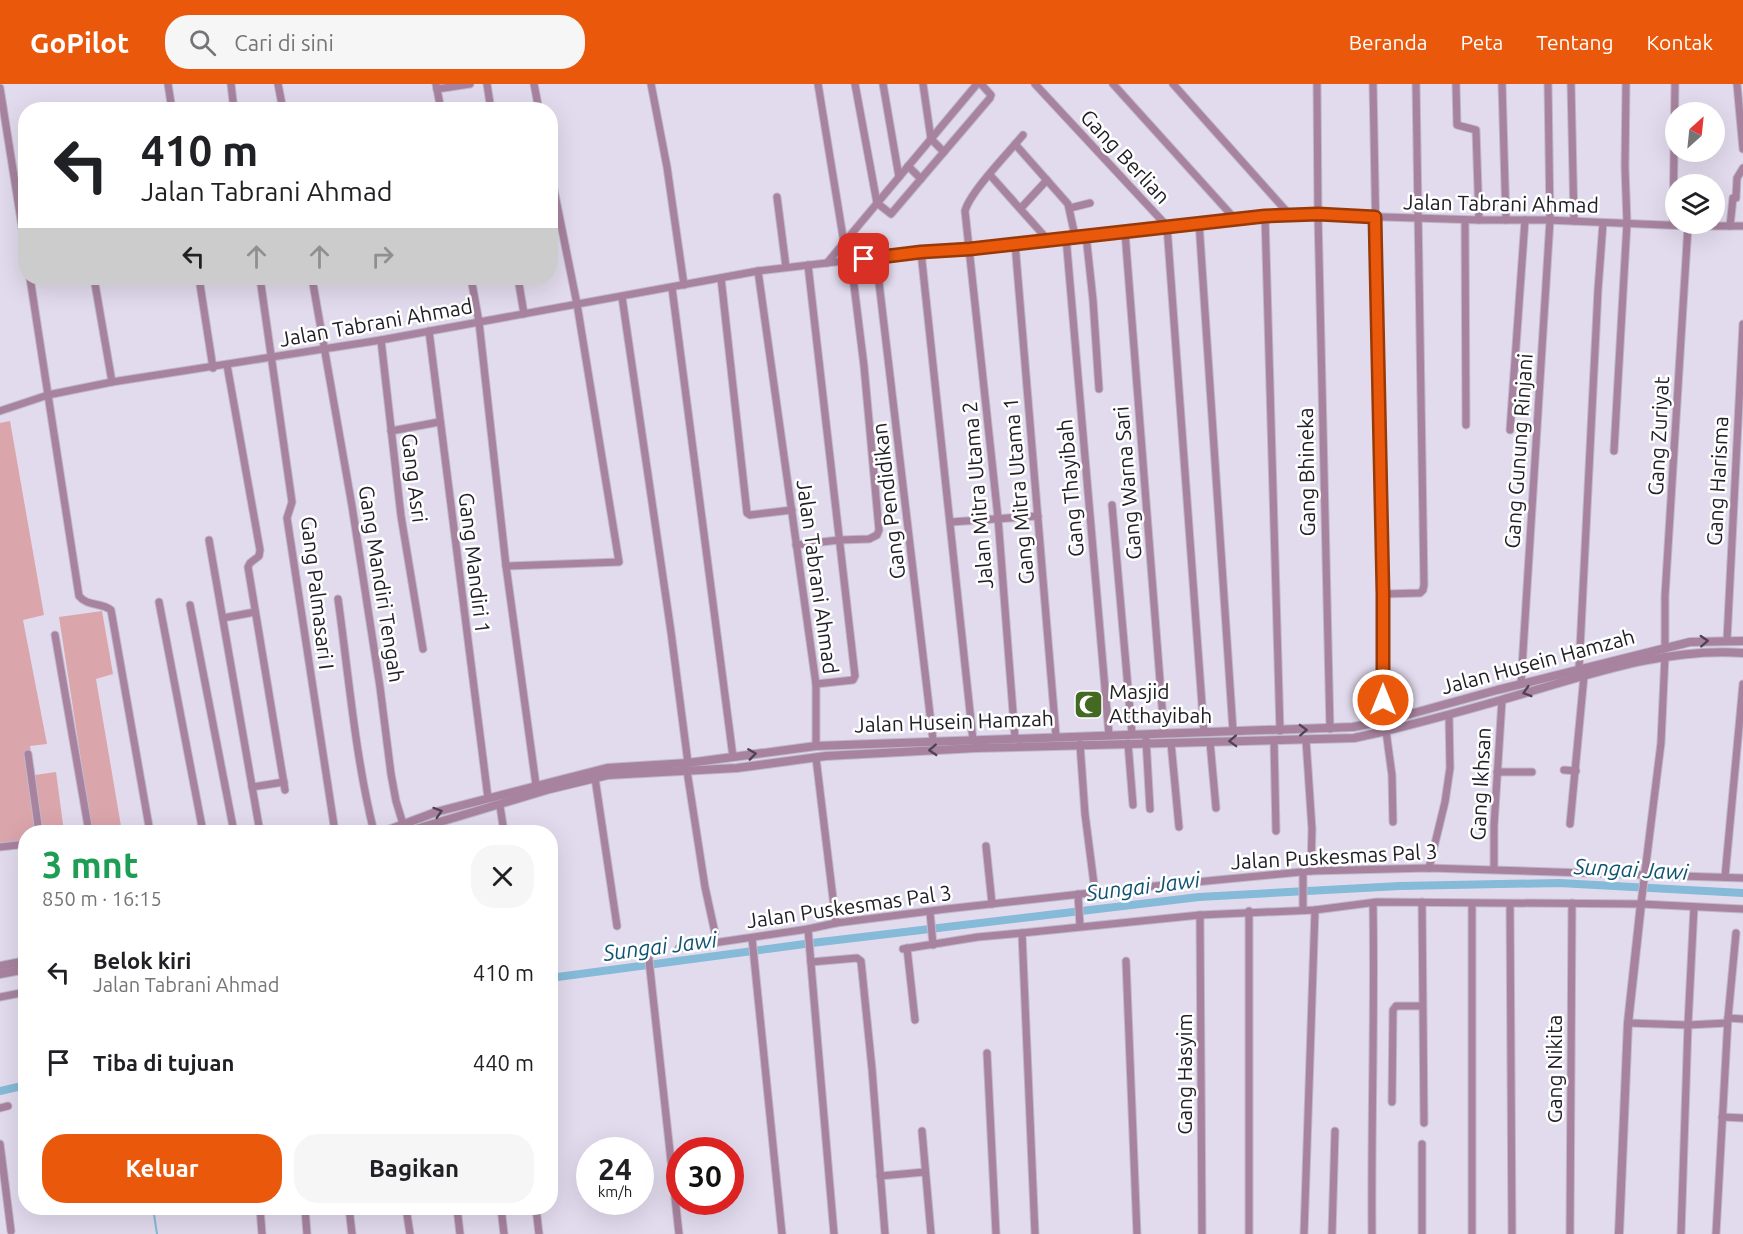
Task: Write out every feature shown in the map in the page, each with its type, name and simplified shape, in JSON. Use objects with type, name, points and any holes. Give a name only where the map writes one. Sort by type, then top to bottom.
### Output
[{"type":"street","points":[[168,84],[171,102]]},
{"type":"street","points":[[231,84],[233,102]]},
{"type":"street","points":[[279,84],[282,102]]},
{"type":"street","points":[[440,102],[437,87],[470,84]]},
{"type":"street","points":[[487,84],[490,102]]},
{"type":"street","points":[[534,84],[537,102]]},
{"type":"street","points":[[651,84],[667,167],[684,285]]},
{"type":"street","points":[[818,84],[844,243]]},
{"type":"street","points":[[827,263],[844,243],[877,203],[898,177],[931,139],[970,87],[979,84],[991,95],[891,214],[877,203],[855,84]]},
{"type":"street","points":[[883,84],[898,177]]},
{"type":"street","points":[[923,84],[931,139],[944,152]]},
{"type":"street","name":"Gang Berlian","points":[[1035,84],[1167,226]]},
{"type":"street","points":[[1113,84],[1235,219]]},
{"type":"street","points":[[1173,84],[1289,214]]},
{"type":"street","name":"Gang Bhineka","points":[[1317,84],[1330,729]]},
{"type":"street","points":[[1373,84],[1383,594],[1383,722]]},
{"type":"street","points":[[1383,594],[1423,590],[1416,84]]},
{"type":"street","points":[[1456,84],[1457,125],[1476,130],[1479,220]]},
{"type":"street","points":[[1502,84],[1506,220]]},
{"type":"street","name":"Gang Gunung Rinjani","points":[[1521,684],[1550,220],[1548,84]]},
{"type":"street","points":[[1571,84],[1574,221]]},
{"type":"street","points":[[1614,451],[1627,223],[1626,84]]},
{"type":"street","points":[[1674,174],[1675,84]]},
{"type":"street","points":[[1737,84],[1743,149]]},
{"type":"street","points":[[0,88],[18,202]]},
{"type":"street","name":"Jalan Mitra Utama 2","points":[[1015,738],[998,518],[965,209],[1023,135]]},
{"type":"street","points":[[1016,144],[1070,208],[1075,236]]},
{"type":"street","points":[[908,166],[921,179]]},
{"type":"street","points":[[1730,226],[1733,198],[1736,198],[1737,178],[1743,168]]},
{"type":"street","points":[[990,175],[1048,240]]},
{"type":"street","points":[[1021,208],[1047,180]]},
{"type":"street","points":[[777,197],[786,267]]},
{"type":"street","points":[[1070,208],[1090,204]]},
{"type":"street","points":[[506,566],[620,562],[577,304],[558,210]]},
{"type":"street","name":"Jalan Tabrani Ahmad","points":[[0,411],[48,395],[112,382],[227,366],[381,340],[786,267],[1289,214],[1665,225]]},
{"type":"street","points":[[1265,216],[1280,731]]},
{"type":"street","points":[[1465,220],[1466,425]]},
{"type":"street","points":[[1510,430],[1524,220]]},
{"type":"street","points":[[1199,222],[1233,731]]},
{"type":"street","points":[[1570,824],[1576,771],[1603,223]]},
{"type":"street","points":[[1167,226],[1204,732]]},
{"type":"street","name":"Jalan Tabrani Ahmad","points":[[1725,226],[1743,226]]},
{"type":"street","name":"Gang Warna Sari","points":[[1125,232],[1164,732]]},
{"type":"street","name":"Gang Zuriyat","points":[[1641,904],[1661,743],[1665,596],[1688,234]]},
{"type":"street","points":[[1086,235],[1093,300],[1098,389]]},
{"type":"street","name":"Gang Thayibah","points":[[1066,237],[1109,735]]},
{"type":"street","name":"Gang Mitra Utama 1","points":[[1015,243],[1056,736]]},
{"type":"street","points":[[921,252],[973,740]]},
{"type":"street","name":"Gang Pendidikan","points":[[876,257],[933,740]]},
{"type":"street","points":[[796,545],[872,538],[877,535],[880,524],[851,261]]},
{"type":"street","points":[[807,265],[855,676],[852,680],[816,684]]},
{"type":"street","name":"Jalan Tabrani Ahmad","points":[[758,271],[816,684],[816,746]]},
{"type":"street","points":[[721,278],[747,513],[750,515],[792,510]]},
{"type":"street","points":[[31,285],[80,596],[86,603],[101,604],[111,610],[149,825]]},
{"type":"street","points":[[95,285],[112,382]]},
{"type":"street","points":[[200,285],[213,368]]},
{"type":"street","name":"Gang Palmasari I","points":[[261,285],[292,502],[287,518],[334,825]]},
{"type":"street","name":"Gang Mandiri Tengah","points":[[313,285],[352,506],[391,774],[403,825]]},
{"type":"street","points":[[472,285],[479,322],[506,566],[536,785]]},
{"type":"street","points":[[519,285],[524,314]]},
{"type":"street","points":[[672,288],[733,757]]},
{"type":"street","points":[[622,297],[687,767],[705,887],[715,933]]},
{"type":"street","name":"Gang Harisma","points":[[1726,640],[1743,324]]},
{"type":"street","name":"Gang Mandiri 1","points":[[429,331],[488,798]]},
{"type":"street","name":"Gang Asri","points":[[381,340],[406,548],[423,649]]},
{"type":"street","points":[[227,366],[260,550],[259,556],[248,567],[284,786],[252,787]]},
{"type":"street","points":[[391,432],[440,422]]},
{"type":"street","points":[[1112,505],[1134,805]]},
{"type":"street","points":[[951,522],[1038,516]]},
{"type":"street","points":[[208,540],[259,825]]},
{"type":"street","points":[[338,599],[356,735],[366,801],[372,825]]},
{"type":"street","points":[[159,602],[202,825]]},
{"type":"street","points":[[190,605],[233,825]]},
{"type":"street","points":[[223,618],[255,612]]},
{"type":"street","points":[[55,635],[88,825]]},
{"type":"street","name":"Jalan Husein Hamzah","points":[[417,825],[500,806],[536,785],[607,768],[736,768],[956,745],[1080,744],[1130,739],[1164,732],[1330,729],[1383,722],[1521,684],[1581,673],[1665,652],[1690,642],[1743,641]]},
{"type":"street","name":"Jalan Husein Hamzah","points":[[1665,652],[1743,653]]},
{"type":"street","name":"Jalan Husein Hamzah","points":[[410,825],[436,812],[488,798],[595,778],[687,767],[733,757],[816,746],[933,740],[956,745],[973,740],[1109,735],[1147,744],[1354,738],[1502,700],[1581,673]]},
{"type":"street","points":[[1725,877],[1743,684]]},
{"type":"street","name":"Gang Ikhsan","points":[[1494,869],[1502,700]]},
{"type":"street","points":[[1429,868],[1445,802],[1450,768],[1449,715]]},
{"type":"street","points":[[1386,731],[1392,775],[1393,822]]},
{"type":"street","points":[[1146,734],[1150,809]]},
{"type":"street","points":[[1306,740],[1312,829],[1311,871]]},
{"type":"street","points":[[1274,741],[1276,831]]},
{"type":"street","points":[[1210,742],[1216,808]]},
{"type":"street","points":[[1171,743],[1179,827]]},
{"type":"street","points":[[1080,744],[1085,814],[1095,892]]},
{"type":"street","points":[[28,754],[38,825]]},
{"type":"street","points":[[816,758],[837,923]]},
{"type":"street","points":[[1564,770],[1576,771]]},
{"type":"street","points":[[1497,772],[1532,772]]},
{"type":"street","points":[[595,778],[617,926]]},
{"type":"street","points":[[500,806],[503,825]]},
{"type":"street","points":[[0,847],[18,845]]},
{"type":"street","points":[[986,846],[992,904]]},
{"type":"street","name":"Jalan Puskesmas Pal 3","points":[[679,948],[753,941],[809,932],[837,923],[992,904],[1079,897],[1095,892],[1303,876],[1311,871],[1494,869],[1743,878]]},
{"type":"street","points":[[1303,876],[1304,908]]},
{"type":"street","points":[[1079,897],[1080,923]]},
{"type":"street","points":[[1422,902],[1421,1006],[1424,1124]]},
{"type":"street","points":[[1372,1234],[1373,903]]},
{"type":"street","points":[[915,1020],[905,949],[933,942],[1022,933],[1080,923],[1249,911],[1304,908],[1316,910],[1373,903],[1641,904],[1743,909]]},
{"type":"street","name":"Gang Nikita","points":[[1570,1234],[1572,903]]},
{"type":"street","points":[[1472,904],[1472,1234]]},
{"type":"street","points":[[1510,904],[1512,1234]]},
{"type":"street","points":[[1619,1234],[1628,1023],[1641,904]]},
{"type":"street","points":[[1681,1234],[1694,907]]},
{"type":"street","points":[[1304,1234],[1316,910]]},
{"type":"street","points":[[1249,911],[1249,1234]]},
{"type":"street","points":[[930,912],[933,942]]},
{"type":"street","name":"Gang Hasyim","points":[[1200,915],[1202,1234]]},
{"type":"street","points":[[809,932],[834,1234]]},
{"type":"street","points":[[1022,933],[1035,1234]]},
{"type":"street","points":[[1716,1234],[1727,1020],[1736,933]]},
{"type":"street","points":[[753,941],[782,1234]]},
{"type":"street","points":[[649,955],[679,1234]]},
{"type":"street","points":[[811,959],[857,958],[861,961],[885,1234]]},
{"type":"street","points":[[1126,961],[1137,1234]]},
{"type":"street","points":[[0,966],[18,963]]},
{"type":"street","points":[[0,974],[18,971]]},
{"type":"street","points":[[0,997],[18,994]]},
{"type":"street","points":[[1392,1102],[1393,1010],[1396,1006],[1421,1006]]},
{"type":"street","points":[[1628,1023],[1688,1025],[1743,1019]]},
{"type":"street","points":[[987,1053],[996,1234]]},
{"type":"street","points":[[0,1108],[9,1106]]},
{"type":"street","points":[[1722,1117],[1743,1118]]},
{"type":"street","points":[[922,1131],[931,1234]]},
{"type":"street","points":[[1332,1234],[1335,1131]]},
{"type":"street","points":[[0,1144],[11,1231]]},
{"type":"street","points":[[1422,1144],[1422,1234]]},
{"type":"street","points":[[880,1176],[925,1172]]},
{"type":"street","points":[[261,1215],[262,1234]]},
{"type":"street","points":[[306,1215],[307,1234]]},
{"type":"street","points":[[350,1215],[352,1234]]},
{"type":"street","points":[[407,1215],[410,1234]]},
{"type":"street","points":[[457,1215],[458,1234]]},
{"type":"street","points":[[502,1215],[504,1234]]},
{"type":"street","points":[[537,1215],[539,1234]]},
{"type":"shaded area","points":[[10,421],[44,615],[23,620],[47,744],[30,746],[35,775],[56,772],[63,825],[18,825],[18,842],[0,843],[0,423]]},
{"type":"shaded area","points":[[102,611],[113,674],[96,679],[121,825],[91,825],[59,617]]},
{"type":"waterway","name":"Sungai Jawi","points":[[558,977],[812,943],[1199,897],[1400,886],[1559,883],[1743,893]]},
{"type":"waterway","name":"Sungai Jawi","points":[[0,1091],[18,1087]]},
{"type":"waterway","points":[[154,1215],[157,1234]]},
{"type":"place","name":"Masjid Atthayibah","points":[[1088,704]]},
{"type":"route","points":[[864,259],[1289,214],[1375,217],[1383,700]]}]
